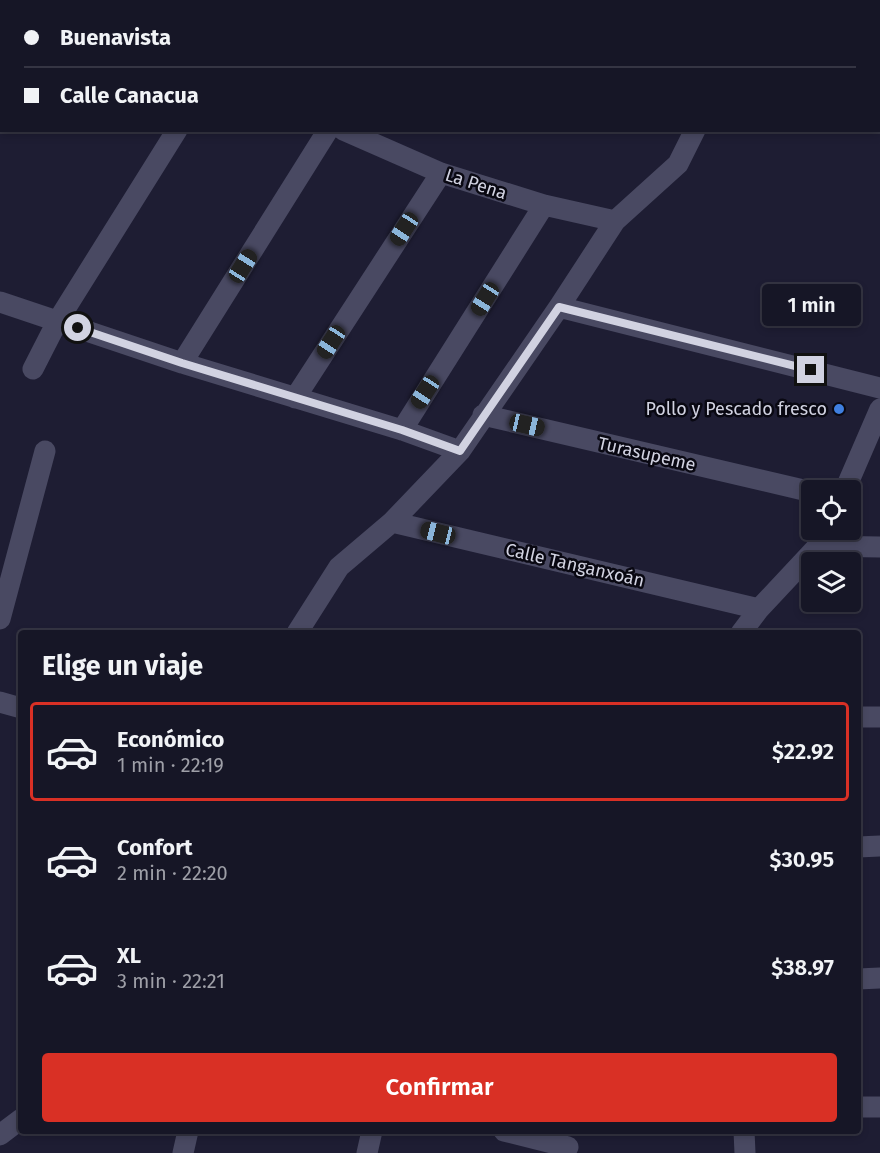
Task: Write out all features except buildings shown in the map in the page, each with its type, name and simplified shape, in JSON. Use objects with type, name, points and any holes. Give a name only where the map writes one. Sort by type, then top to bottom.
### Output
[{"type":"street","points":[[33,369],[57,322],[176,132]]},
{"type":"street","points":[[182,363],[327,132]]},
{"type":"street","name":"La Pena","points":[[348,132],[441,173],[544,205],[615,221]]},
{"type":"street","points":[[299,630],[339,567],[392,522],[460,451],[615,221],[678,164],[694,132]]},
{"type":"street","points":[[295,398],[441,173]]},
{"type":"street","points":[[402,430],[544,205]]},
{"type":"street","points":[[0,302],[182,363],[402,430],[460,451]]},
{"type":"street","points":[[559,307],[880,388]]},
{"type":"street","name":"Turasupeme","points":[[483,415],[801,489]]},
{"type":"street","points":[[850,480],[878,421]]},
{"type":"street","points":[[0,619],[45,451]]},
{"type":"street","name":"Calle Tanganxoán","points":[[392,522],[759,609]]},
{"type":"street","points":[[743,630],[820,540]]},
{"type":"street","points":[[835,540],[880,547]]},
{"type":"street","points":[[0,702],[18,707]]},
{"type":"street","points":[[861,717],[880,717]]},
{"type":"street","points":[[861,847],[880,846]]},
{"type":"street","points":[[861,979],[880,978]]},
{"type":"street","points":[[861,1107],[880,1107]]},
{"type":"street","points":[[0,1135],[18,1121]]},
{"type":"street","points":[[183,1153],[187,1134]]},
{"type":"street","points":[[367,1153],[371,1134]]},
{"type":"street","points":[[519,1134],[570,1144]]},
{"type":"street","points":[[744,1134],[745,1153]]},
{"type":"place","name":"Pollo y Pescado fresco","points":[[839,409]]},
{"type":"route","points":[[78,328],[182,363],[402,430],[460,451],[559,307],[811,370]]}]
